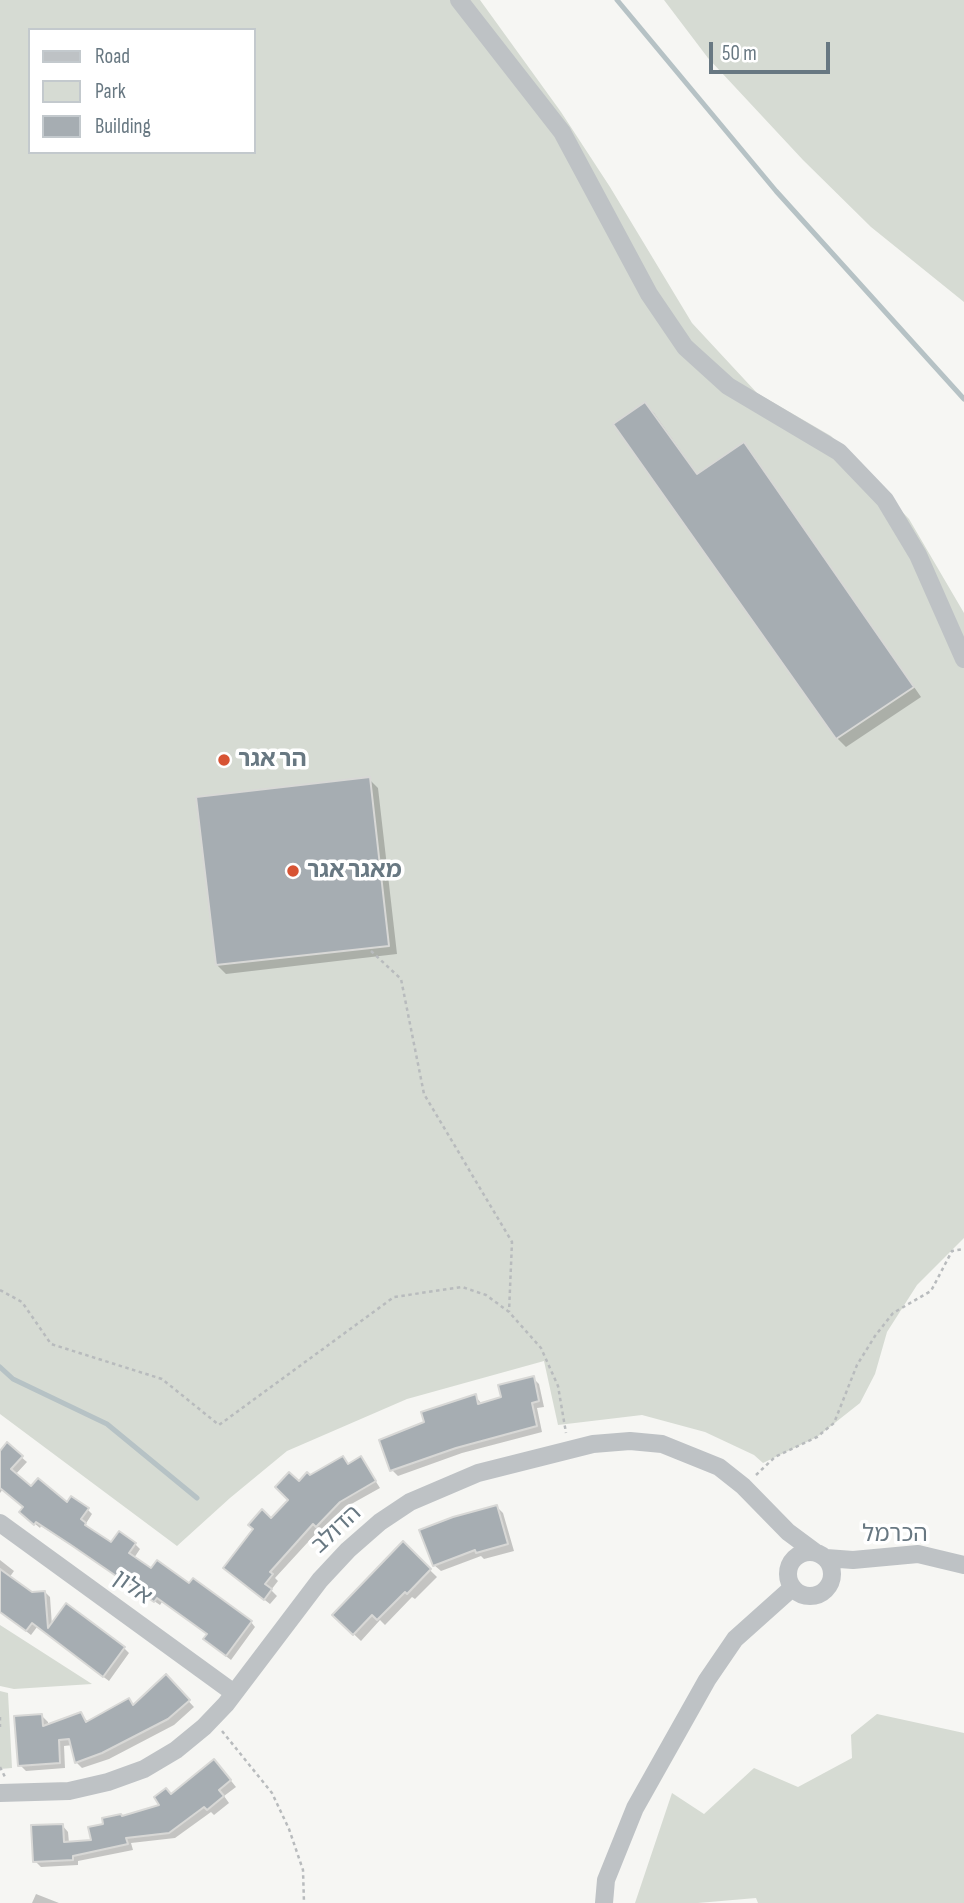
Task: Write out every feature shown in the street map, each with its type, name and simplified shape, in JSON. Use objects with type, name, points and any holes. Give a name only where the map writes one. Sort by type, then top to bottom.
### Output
[{"type":"street","points":[[459,0],[562,132],[649,294],[685,346],[728,386],[839,452],[885,500],[918,555],[964,659]]},
{"type":"street","name":"הדולב","points":[[0,1793],[69,1791],[144,1769],[176,1750],[212,1719],[320,1580],[380,1522],[410,1502],[478,1473],[593,1444],[630,1441],[662,1444],[719,1467],[743,1486],[788,1532],[820,1555]]},
{"type":"street","name":"הדולב","points":[[763,1506],[785,1540],[788,1569]]},
{"type":"street","name":"אלון","points":[[0,1523],[234,1693]]},
{"type":"street","points":[[803,1552],[820,1555],[832,1572],[828,1587],[815,1596],[806,1596],[792,1588],[788,1569],[796,1556],[803,1552]]},
{"type":"street","name":"הכרמל","points":[[820,1555],[853,1560],[918,1555],[964,1564]]},
{"type":"street","points":[[604,1903],[606,1880],[635,1808],[707,1680],[735,1639],[792,1588]]},
{"type":"path","points":[[372,951],[401,979],[424,1094],[512,1242],[509,1312]]},
{"type":"path","points":[[743,1486],[775,1457],[817,1437],[834,1423],[857,1365],[875,1336],[893,1313],[931,1291],[951,1251],[964,1249]]},
{"type":"path","points":[[0,1290],[22,1301],[51,1344],[163,1379],[219,1425],[394,1297],[462,1287],[486,1295],[509,1312],[541,1348],[558,1386],[569,1450]]},
{"type":"path","points":[[0,1717],[0,1727]]},
{"type":"path","points":[[212,1719],[239,1748],[272,1793],[289,1829],[303,1870],[304,1903]]},
{"type":"green space","points":[[0,0],[480,0],[561,112],[692,323],[757,393],[831,436],[909,519],[964,613],[964,1238],[917,1285],[887,1332],[875,1374],[860,1403],[817,1437],[763,1463],[754,1455],[705,1432],[642,1415],[558,1425],[544,1361],[407,1399],[287,1451],[177,1546],[0,1414]]},
{"type":"green space","points":[[664,0],[964,0],[964,302],[871,227],[803,160],[708,58]]},
{"type":"green space","points":[[0,1625],[92,1684],[14,1689],[0,1686]]},
{"type":"green space","points":[[0,1691],[8,1693],[12,1768],[0,1769]]},
{"type":"green space","points":[[877,1714],[964,1733],[964,1903],[758,1903],[756,1898],[698,1903],[635,1903],[672,1793],[704,1814],[754,1768],[798,1787],[852,1758],[851,1735]]},
{"type":"building","points":[[645,402],[697,474],[744,442],[914,687],[836,739],[613,424]]},
{"type":"building","name":"מאגר אגר","points":[[370,777],[389,946],[216,965],[196,797]]},
{"type":"building","points":[[534,1376],[539,1401],[532,1403],[537,1426],[456,1448],[390,1471],[379,1440],[424,1422],[421,1412],[476,1394],[478,1404],[501,1397],[498,1385]]},
{"type":"building","points":[[7,1442],[23,1456],[11,1469],[31,1486],[38,1478],[67,1502],[71,1496],[89,1508],[81,1519],[85,1525],[111,1542],[119,1531],[136,1543],[129,1553],[151,1568],[157,1560],[189,1583],[193,1578],[252,1621],[226,1656],[203,1639],[207,1634],[157,1598],[154,1602],[36,1522],[34,1525],[19,1512],[23,1507],[0,1488],[0,1451]]},
{"type":"building","points":[[343,1456],[348,1464],[361,1456],[376,1481],[340,1502],[316,1527],[313,1524],[270,1572],[273,1574],[265,1584],[272,1589],[264,1600],[223,1568],[253,1529],[248,1525],[262,1509],[271,1518],[288,1500],[275,1487],[289,1472],[299,1481],[307,1472],[310,1475]]},
{"type":"building","points":[[497,1505],[508,1544],[476,1553],[475,1550],[433,1566],[419,1530]]},
{"type":"building","points":[[403,1541],[431,1569],[377,1620],[372,1615],[353,1635],[332,1615]]},
{"type":"building","points":[[0,1569],[32,1592],[45,1591],[48,1628],[66,1603],[125,1647],[103,1677],[32,1623],[26,1631],[0,1612]]},
{"type":"building","points":[[166,1674],[190,1700],[168,1719],[102,1753],[75,1763],[69,1739],[59,1740],[60,1763],[18,1766],[14,1716],[42,1714],[43,1726],[81,1712],[86,1722],[129,1698],[133,1705]]},
{"type":"building","points":[[214,1759],[231,1780],[219,1790],[224,1796],[207,1810],[204,1807],[169,1833],[126,1838],[128,1844],[73,1856],[73,1860],[33,1862],[31,1825],[63,1824],[64,1842],[91,1840],[88,1827],[103,1824],[102,1818],[122,1816],[159,1805],[154,1797],[166,1788],[171,1794]]},
{"type":"waterway","points":[[617,0],[776,191],[964,399]]},
{"type":"waterway","points":[[0,1367],[13,1379],[107,1424],[197,1498]]},
{"type":"place","name":"הר אגר","points":[[224,760]]},
{"type":"place","name":"מאגר אגר","points":[[293,871]]}]
